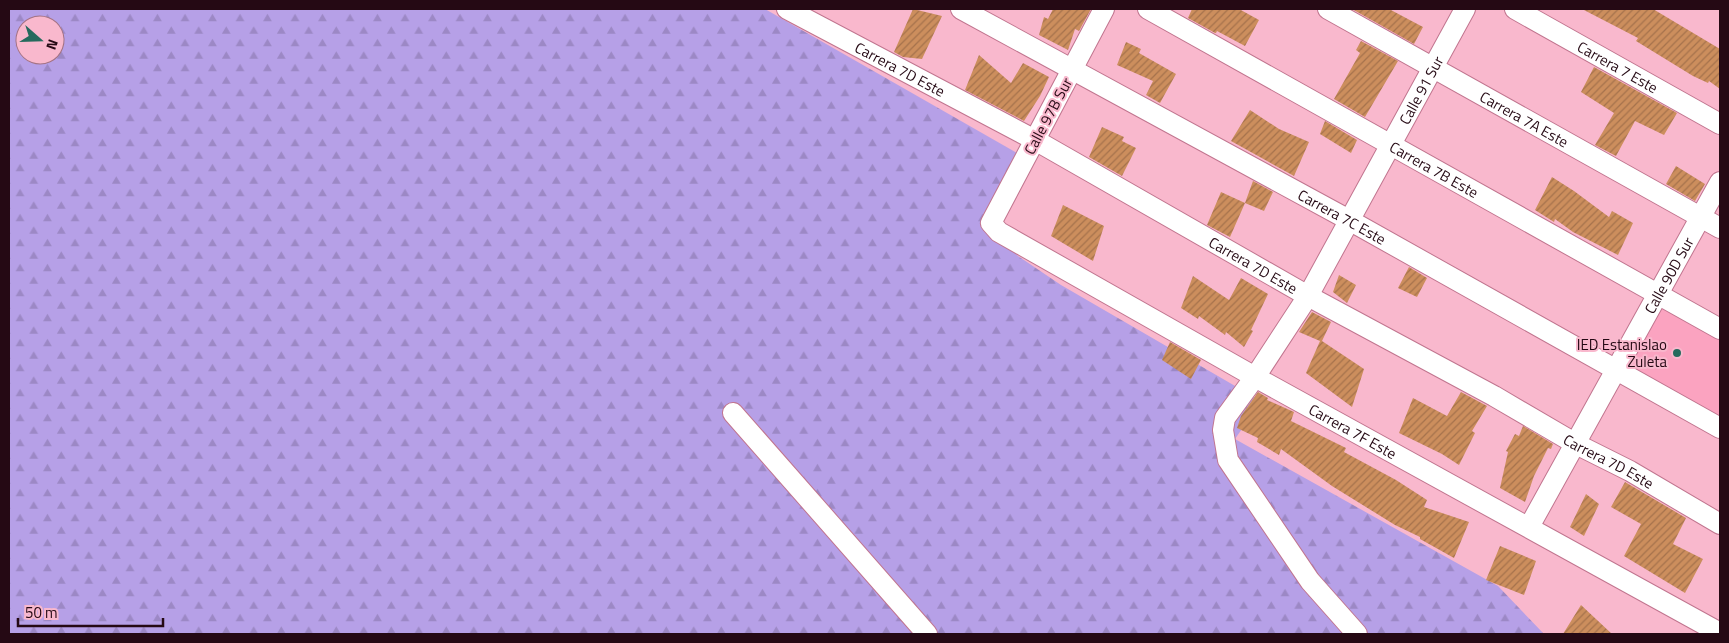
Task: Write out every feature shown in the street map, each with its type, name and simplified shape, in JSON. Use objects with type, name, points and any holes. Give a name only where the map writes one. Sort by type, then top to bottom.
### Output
[{"type":"street","name":"Carrera 7D Este","points":[[787,9],[1035,140],[1308,296],[1494,396],[1576,444],[1630,471],[1720,524]]},
{"type":"street","name":"Carrera 7C Este","points":[[961,9],[1073,68],[1349,220],[1720,428]]},
{"type":"street","name":"Calle 97B Sur","points":[[991,223],[1104,9]]},
{"type":"street","name":"Carrera 7B Este","points":[[1148,9],[1720,329]]},
{"type":"street","name":"Carrera 7A Este","points":[[1328,9],[1720,228]]},
{"type":"street","name":"Calle 91 Sur","points":[[1357,634],[1310,581],[1228,460],[1223,430],[1225,418],[1255,377],[1308,296],[1465,9]]},
{"type":"street","name":"Carrera 7 Este","points":[[1515,9],[1720,124]]},
{"type":"street","name":"Calle 90D Sur","points":[[1529,527],[1720,182]]},
{"type":"street","name":"Carrera 7F Este","points":[[991,223],[998,232],[1255,377],[1529,527],[1707,630]]},
{"type":"street","points":[[733,414],[927,634]]},
{"type":"shaded area","name":"IED Estanislao Zuleta","points":[[1659,307],[1720,340],[1720,417],[1626,365]]},
{"type":"green space","points":[[9,9],[765,9],[1017,153],[984,222],[1018,256],[1061,285],[1261,401],[1235,439],[1498,586],[1544,634],[9,634]]},
{"type":"building","points":[[913,9],[942,16],[922,59],[903,57],[894,52]]},
{"type":"building","points":[[1053,9],[1091,9],[1079,31],[1075,29],[1068,50],[1039,35],[1044,17],[1048,19]]},
{"type":"building","points":[[1192,9],[1239,9],[1259,20],[1245,46],[1217,31],[1215,33],[1188,18]]},
{"type":"building","points":[[1352,9],[1389,9],[1423,27],[1414,44]]},
{"type":"building","points":[[1582,9],[1653,9],[1720,49],[1720,89],[1709,81],[1708,83],[1693,76],[1636,41],[1638,38]]},
{"type":"building","points":[[1361,41],[1398,61],[1365,117],[1334,99],[1360,53],[1356,50]]},
{"type":"building","points":[[1126,42],[1141,49],[1139,53],[1176,74],[1160,103],[1146,95],[1153,81],[1117,65]]},
{"type":"building","points":[[979,55],[1011,83],[1023,63],[1049,77],[1040,96],[1024,121],[965,90]]},
{"type":"building","points":[[1594,67],[1677,113],[1664,135],[1635,121],[1616,156],[1595,145],[1614,113],[1581,92]]},
{"type":"building","points":[[1250,110],[1279,129],[1309,142],[1294,176],[1231,141]]},
{"type":"building","points":[[1325,121],[1357,140],[1351,153],[1320,134]]},
{"type":"building","points":[[1102,127],[1124,137],[1122,141],[1136,148],[1122,176],[1089,157]]},
{"type":"building","points":[[1676,166],[1705,184],[1695,201],[1666,184]]},
{"type":"building","points":[[1552,177],[1609,217],[1612,211],[1633,223],[1618,255],[1573,232],[1555,219],[1554,222],[1535,210]]},
{"type":"building","points":[[1253,181],[1273,192],[1264,211],[1245,203]]},
{"type":"building","points":[[1221,192],[1245,203],[1230,237],[1207,225]]},
{"type":"building","points":[[1063,205],[1104,226],[1093,261],[1051,236]]},
{"type":"building","points":[[1409,267],[1427,278],[1417,297],[1398,288]]},
{"type":"building","points":[[1339,275],[1356,285],[1347,303],[1333,292]]},
{"type":"building","points":[[1193,276],[1229,300],[1241,278],[1268,294],[1251,330],[1253,331],[1244,347],[1226,332],[1225,335],[1199,316],[1198,319],[1181,308]]},
{"type":"building","points":[[1312,312],[1331,322],[1322,341],[1364,369],[1352,407],[1306,373],[1320,341],[1299,332]]},
{"type":"building","points":[[1170,342],[1201,360],[1191,379],[1162,360]]},
{"type":"building","points":[[1258,392],[1268,398],[1267,400],[1294,412],[1291,421],[1346,448],[1344,452],[1396,480],[1427,500],[1424,507],[1469,522],[1454,558],[1420,539],[1420,537],[1395,525],[1332,486],[1281,449],[1279,455],[1257,442],[1258,438],[1237,428],[1241,416]]},
{"type":"building","points":[[1461,392],[1487,406],[1472,431],[1475,433],[1459,465],[1442,454],[1399,433],[1413,398],[1447,416]]},
{"type":"building","points":[[1523,426],[1553,444],[1551,449],[1548,448],[1534,476],[1525,502],[1500,488],[1508,452],[1506,451],[1515,434],[1519,436]]},
{"type":"building","points":[[1625,482],[1686,518],[1673,544],[1703,559],[1685,593],[1624,556],[1641,524],[1611,507]]},
{"type":"building","points":[[1586,494],[1599,504],[1584,536],[1570,527]]},
{"type":"building","points":[[1500,546],[1536,561],[1524,595],[1486,580]]},
{"type":"building","points":[[1581,605],[1612,634],[1563,634]]},
{"type":"place","name":"IED Estanislao Zuleta","points":[[1677,353]]}]
